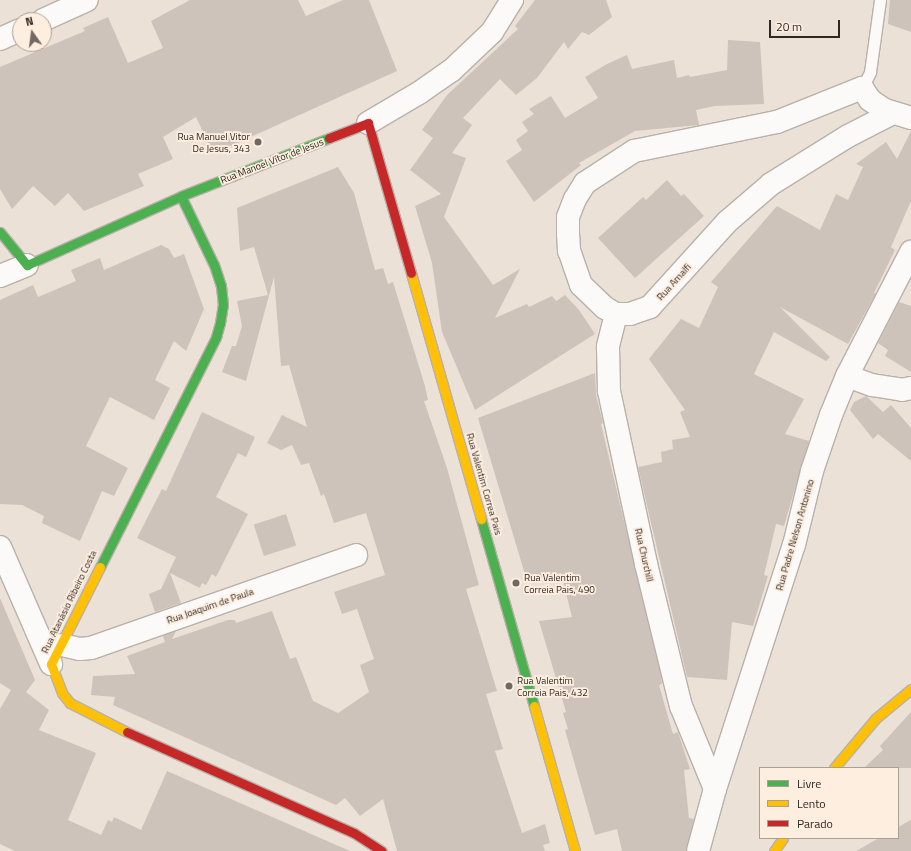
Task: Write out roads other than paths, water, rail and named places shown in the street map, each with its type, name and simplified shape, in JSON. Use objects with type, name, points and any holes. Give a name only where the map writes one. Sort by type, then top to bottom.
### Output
[{"type":"street","points":[[52,16],[87,0]]},
{"type":"street","name":"Rua Manoel Vítor de Jesus","points":[[0,276],[181,196],[368,123],[419,94],[451,71],[492,32],[512,0]]},
{"type":"street","points":[[0,39],[12,34]]},
{"type":"street","points":[[616,314],[605,308],[581,285],[569,251],[568,217],[575,199],[585,183],[634,151],[777,122],[862,88],[876,105],[902,116]]},
{"type":"street","name":"Rua Amalfi","points":[[616,314],[630,314],[650,307],[658,300],[727,222],[771,184],[848,136],[902,116]]},
{"type":"street","name":"Rua Valentim Correa Pais","points":[[368,123],[575,851]]},
{"type":"street","name":"Rua Atanásio Ribeiro Costa","points":[[181,196],[214,265],[221,286],[223,305],[220,323],[216,337],[78,608],[62,645],[51,664],[62,693],[70,703],[95,718],[354,833],[382,851]]},
{"type":"street","points":[[0,232],[27,265]]},
{"type":"street","name":"Rua Padre Nelson Antonino","points":[[698,851],[715,789],[794,545],[812,471],[848,376],[911,252]]},
{"type":"street","name":"Rua Churchill","points":[[616,314],[607,358],[613,406],[646,564],[681,706],[715,789]]},
{"type":"street","points":[[848,376],[872,385],[902,390],[911,388]]},
{"type":"street","points":[[0,546],[51,664]]},
{"type":"street","name":"Rua Joaquim de Paula","points":[[62,645],[80,649],[91,648],[356,555]]},
{"type":"street","points":[[835,767],[876,718],[911,688]]},
{"type":"street","points":[[774,851],[782,839]]},
{"type":"lane","points":[[862,88],[870,72],[880,0]]},
{"type":"place","name":"Rua Manuel Vitor De Jesus, 343","points":[[258,142]]},
{"type":"place","name":"Rua Valentim Correia Pais, 490","points":[[516,583]]},
{"type":"place","name":"Rua Valentim Correia Pais, 432","points":[[509,686]]}]
